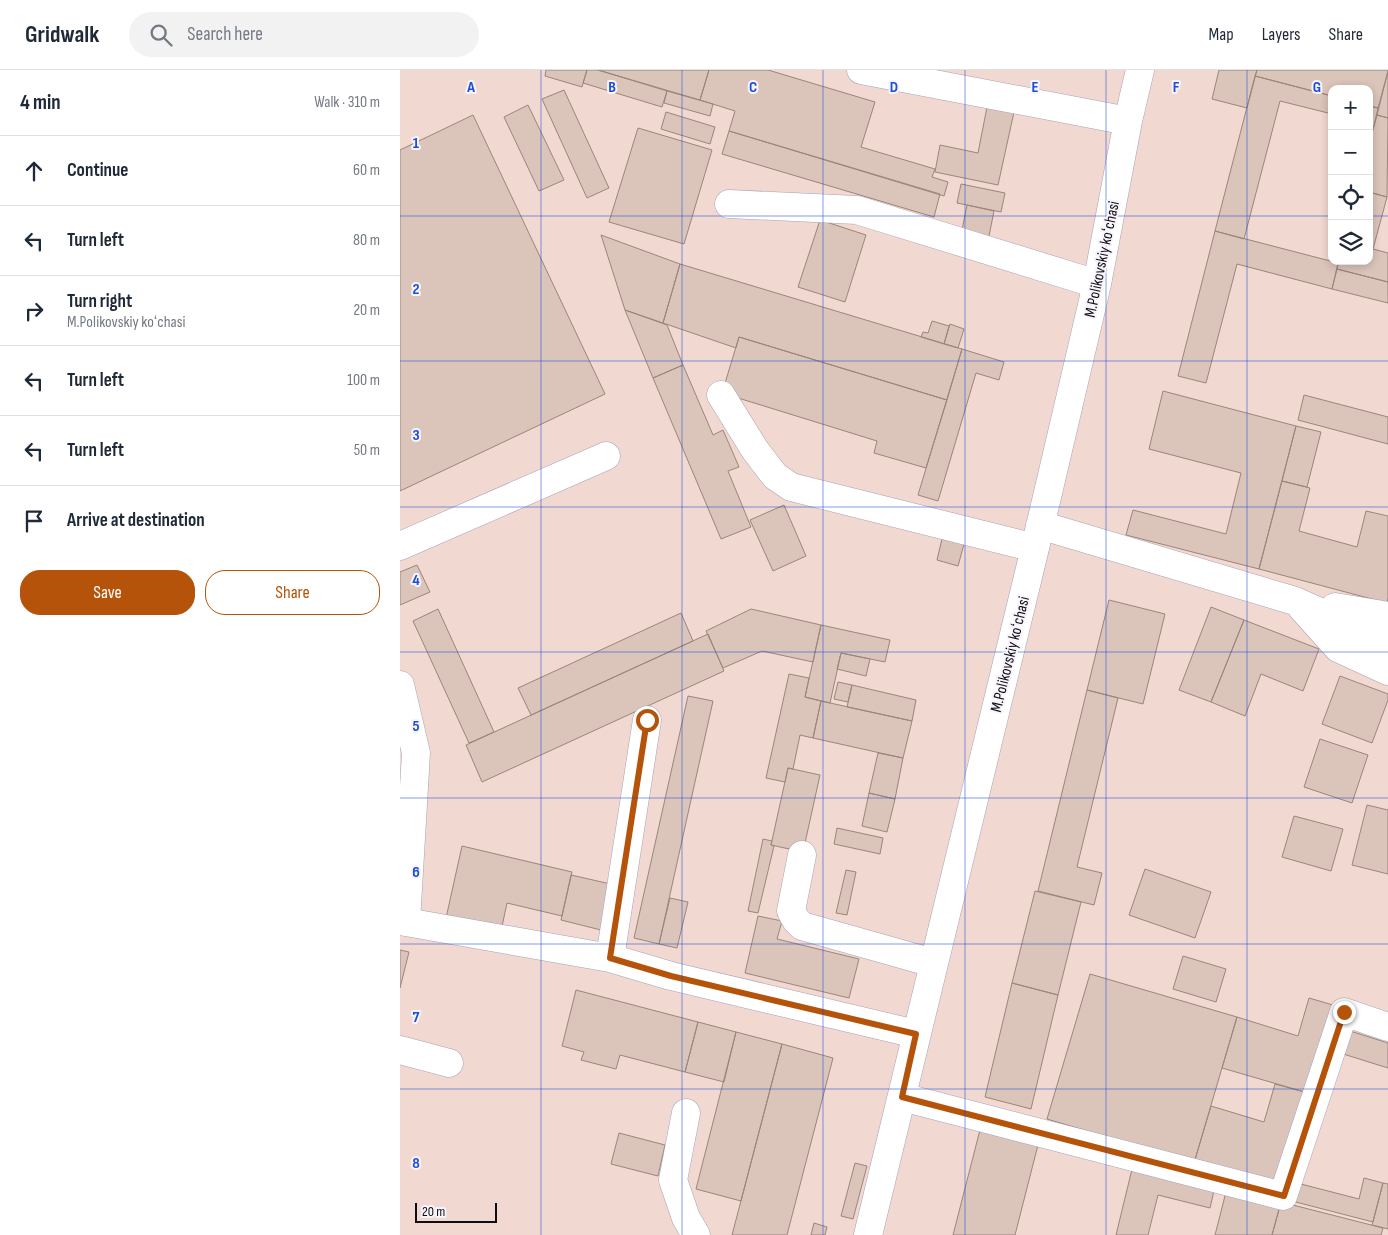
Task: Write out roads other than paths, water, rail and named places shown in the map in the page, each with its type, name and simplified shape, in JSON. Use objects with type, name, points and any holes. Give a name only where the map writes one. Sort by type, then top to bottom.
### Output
[{"type":"street","points":[[862,70],[933,77],[1128,121]]},
{"type":"street","name":"M.Polikovskiy koʻchasi","points":[[868,1235],[1038,537],[1097,284],[1128,121],[1140,70]]},
{"type":"street","points":[[729,204],[857,210],[1097,284]]},
{"type":"street","points":[[720,395],[755,450],[775,476],[790,487],[1038,537],[1295,601],[1387,629]]},
{"type":"street","points":[[400,546],[606,456]]},
{"type":"street","points":[[1295,601],[1338,648],[1388,671]]},
{"type":"street","points":[[400,685],[416,753],[403,921],[610,958],[671,976],[916,1034]]},
{"type":"street","points":[[610,958],[647,720]]},
{"type":"street","points":[[802,855],[791,911],[802,926],[933,963]]},
{"type":"street","points":[[902,1097],[1284,1196],[1344,1012],[1388,1027]]},
{"type":"street","points":[[400,1050],[449,1064]]},
{"type":"street","points":[[686,1112],[673,1180],[686,1218],[696,1235]]}]
